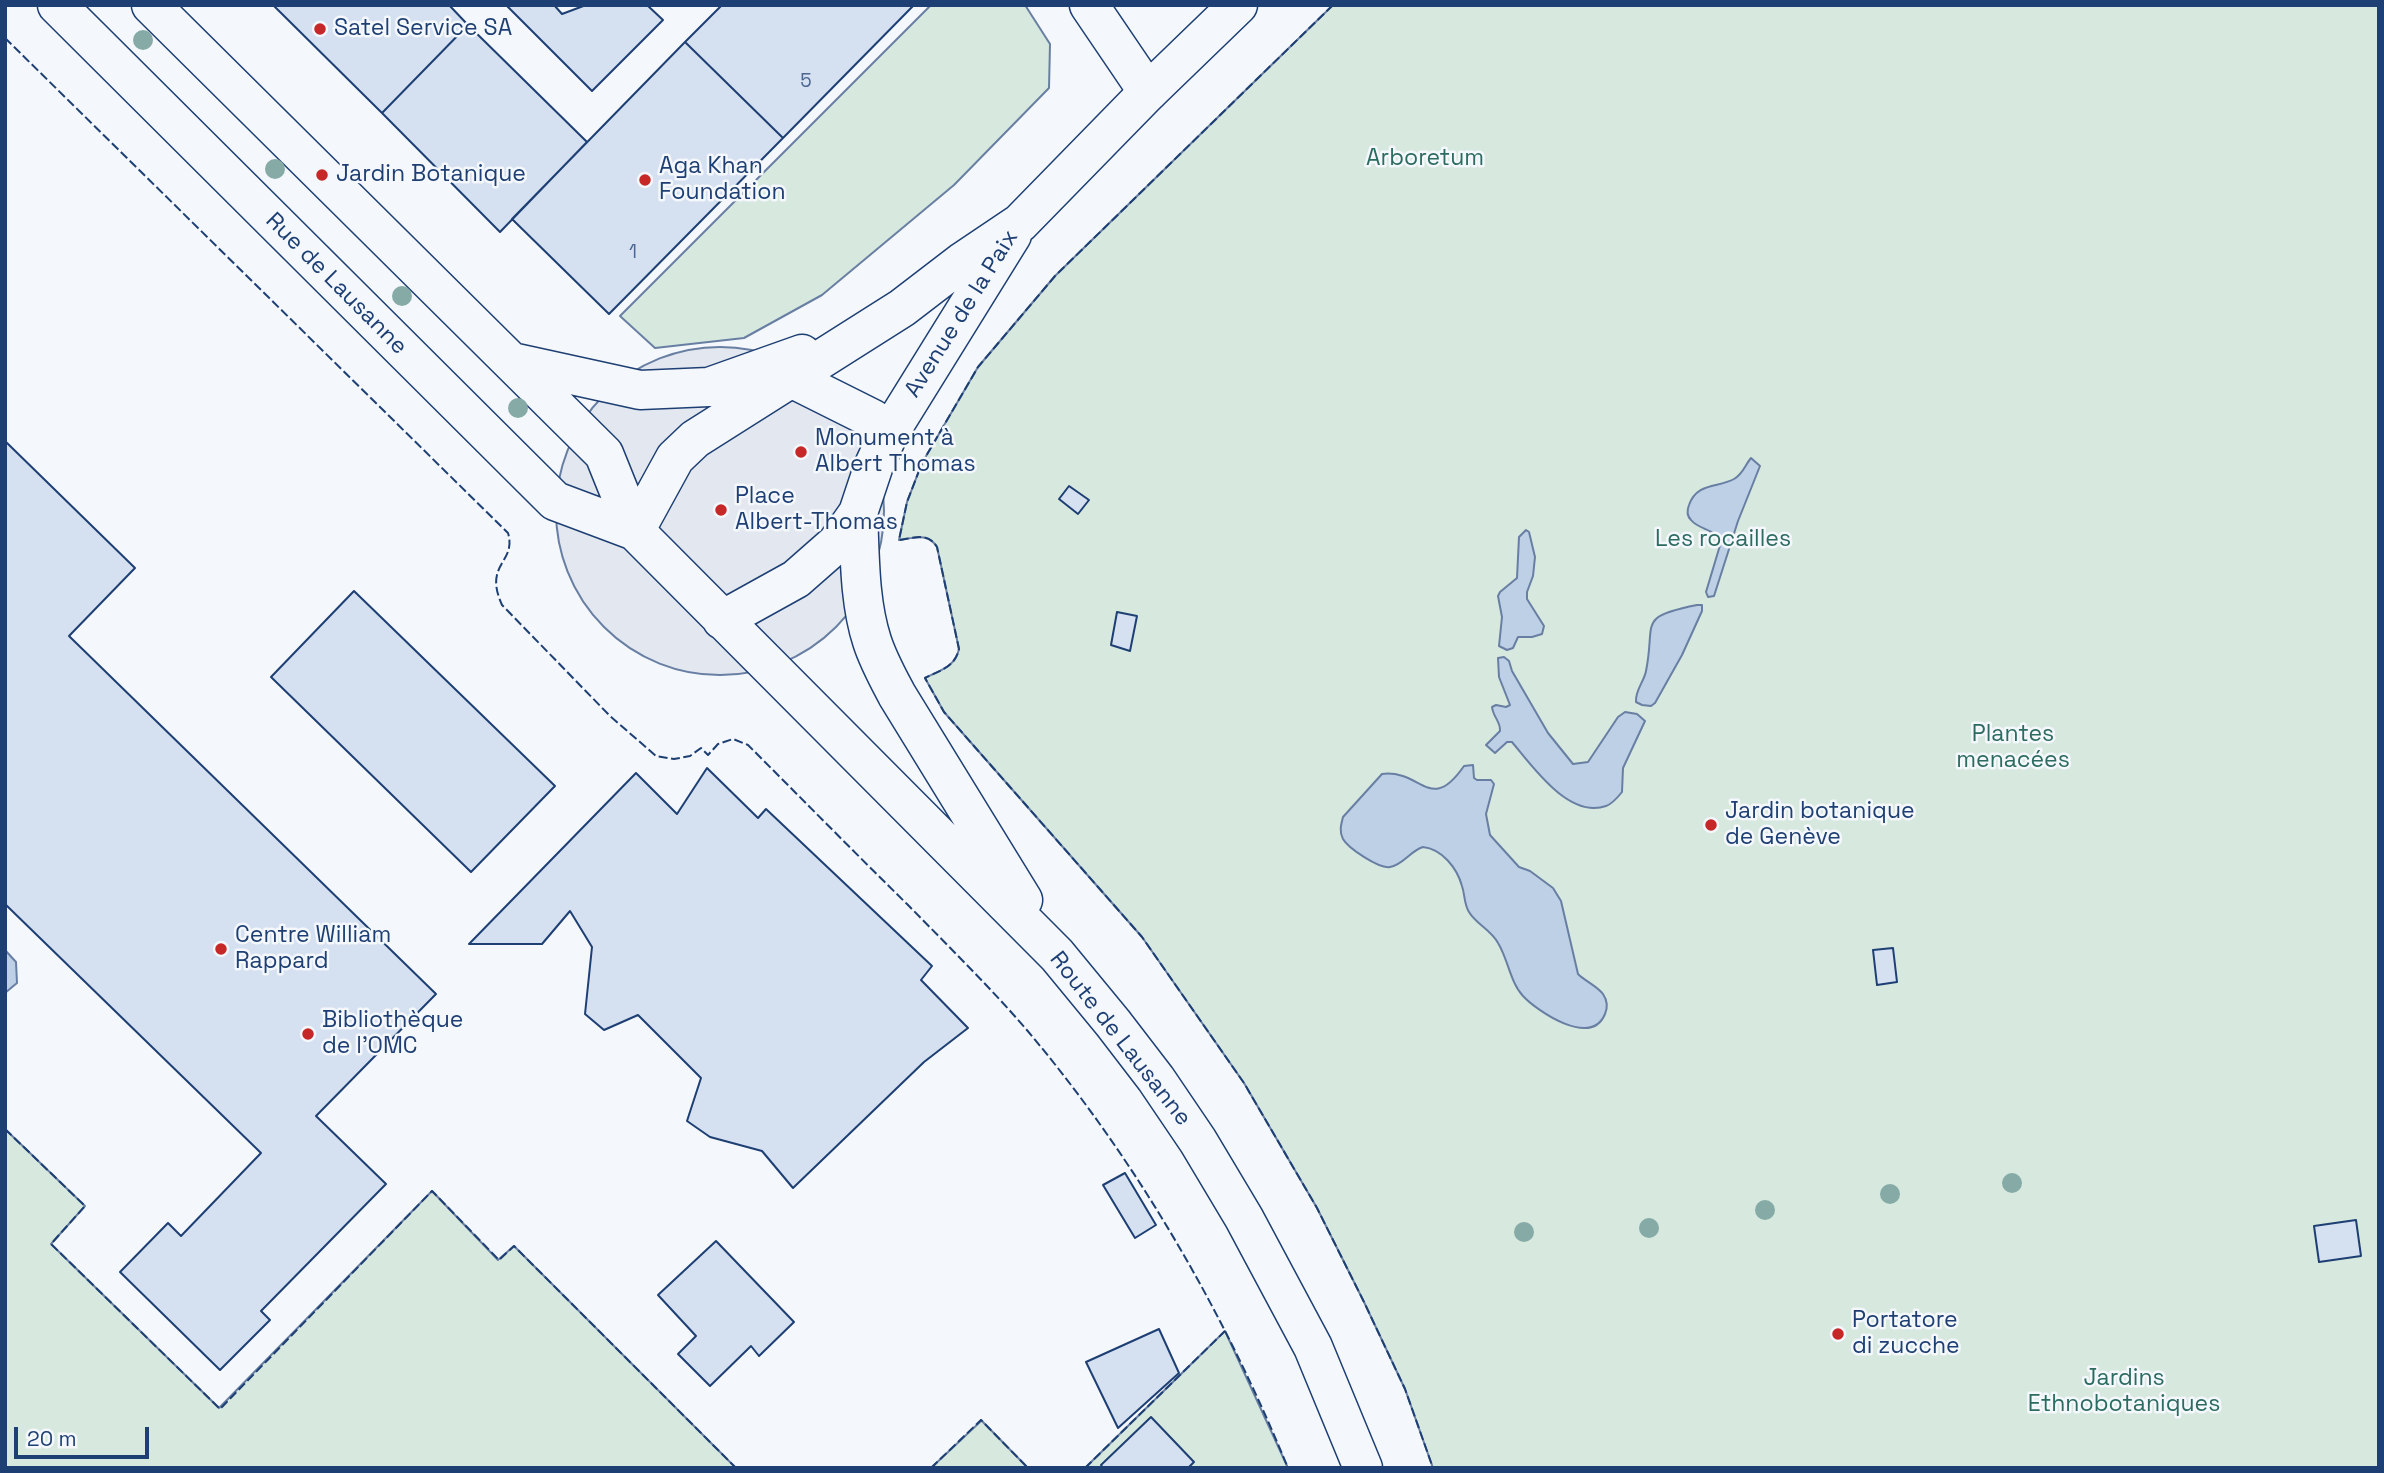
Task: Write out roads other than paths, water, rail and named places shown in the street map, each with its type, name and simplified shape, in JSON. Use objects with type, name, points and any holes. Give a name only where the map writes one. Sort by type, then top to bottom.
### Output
[{"type":"main road","name":"Rue de Lausanne","points":[[57,5],[555,501],[635,531]]},
{"type":"main road","name":"Rue de Lausanne","points":[[151,5],[604,454],[635,531],[722,620]]},
{"type":"main road","points":[[1089,5],[1148,92]]},
{"type":"main road","name":"Avenue de la Paix","points":[[635,531],[676,458],[695,439],[902,309],[962,262],[1020,223],[1148,92],[1238,5]]},
{"type":"main road","name":"Avenue de la Paix","points":[[722,620],[796,579],[837,543],[859,513],[874,465],[888,435],[1020,223]]},
{"type":"main road","points":[[512,362],[640,390],[709,387],[866,332]]},
{"type":"main road","points":[[793,379],[873,419],[888,435]]},
{"type":"main road","points":[[859,513],[864,611],[881,664],[897,695],[1057,955]]},
{"type":"main road","name":"Route de Lausanne","points":[[722,620],[1057,955],[1156,1079],[1198,1141],[1276,1275],[1313,1347],[1363,1468]]},
{"type":"water","points":[[1751,458],[1760,466],[1738,521],[1714,596],[1708,597],[1706,592],[1721,542],[1715,534],[1691,520],[1688,507],[1697,492],[1737,477]]},
{"type":"water","points":[[1526,530],[1529,532],[1535,557],[1527,599],[1544,626],[1542,634],[1518,637],[1513,648],[1507,650],[1499,646],[1502,617],[1498,596],[1517,578],[1519,537]]},
{"type":"water","points":[[1702,605],[1702,611],[1682,655],[1655,703],[1651,706],[1636,702],[1646,671],[1652,624],[1665,613]]},
{"type":"water","points":[[1504,657],[1509,661],[1512,671],[1548,733],[1573,764],[1588,762],[1618,717],[1625,712],[1637,714],[1645,721],[1623,768],[1622,792],[1610,804],[1592,808],[1579,805],[1541,777],[1512,742],[1507,742],[1495,753],[1486,745],[1500,731],[1492,707],[1510,705],[1499,677],[1498,658]]},
{"type":"water","points":[[1473,765],[1474,778],[1491,780],[1494,784],[1486,814],[1490,835],[1519,867],[1530,871],[1553,888],[1561,901],[1578,974],[1600,991],[1606,1001],[1607,1009],[1598,1024],[1588,1028],[1564,1023],[1540,1010],[1523,996],[1515,984],[1498,943],[1469,912],[1460,879],[1442,855],[1423,847],[1399,864],[1385,867],[1364,857],[1343,839],[1343,817],[1382,774],[1396,774],[1434,789],[1452,780],[1464,766]]},
{"type":"water","points":[[5,950],[16,962],[17,983],[5,993]]},
{"type":"place","name":"Satel Service SA","points":[[320,29]]},
{"type":"place","name":"Jardin Botanique","points":[[322,175]]},
{"type":"place","name":"Aga Khan Foundation","points":[[645,180]]},
{"type":"place","name":"Monument à Albert Thomas","points":[[801,452]]},
{"type":"place","name":"Place Albert-Thomas","points":[[721,510]]},
{"type":"place","name":"Jardin botanique de Genève","points":[[1711,825]]},
{"type":"place","name":"Centre William Rappard","points":[[221,949]]},
{"type":"place","name":"Bibliothèque de l'OMC","points":[[308,1034]]},
{"type":"place","name":"Portatore di zucche","points":[[1838,1334]]},
{"type":"park label","name":"Arboretum","points":[[1425,159]]},
{"type":"park label","name":"Les rocailles","points":[[1723,540]]},
{"type":"park label","name":"Plantes menacées","points":[[2013,748]]},
{"type":"park label","name":"Jardins Ethnobotaniques","points":[[2124,1392]]}]
